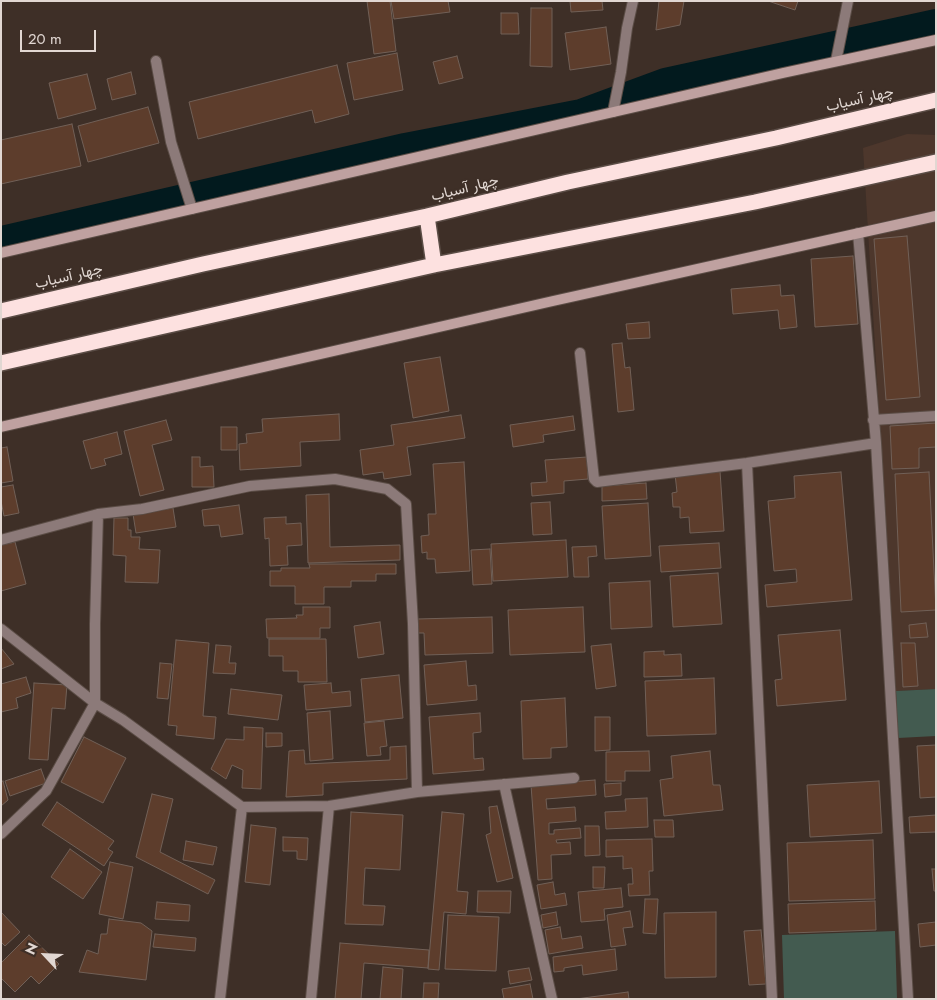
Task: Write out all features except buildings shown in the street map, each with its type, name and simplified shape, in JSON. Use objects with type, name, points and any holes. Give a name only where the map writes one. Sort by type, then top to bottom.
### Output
[{"type":"highway","name":"چهار آسیاب","points":[[1,311],[203,264],[427,216],[568,182],[776,138],[936,100]]},
{"type":"highway","points":[[1,363],[434,265],[755,202],[936,162]]},
{"type":"highway","points":[[427,216],[434,265]]},
{"type":"street","points":[[613,112],[633,1]]},
{"type":"street","points":[[836,61],[848,1]]},
{"type":"street","points":[[1,253],[836,61],[936,40]]},
{"type":"street","points":[[156,61],[171,142],[192,209]]},
{"type":"street","points":[[1,427],[936,216]]},
{"type":"street","points":[[858,233],[876,443],[908,999]]},
{"type":"street","points":[[580,353],[594,479],[597,482],[747,463],[876,443]]},
{"type":"street","points":[[873,420],[936,416]]},
{"type":"street","points":[[747,463],[772,999]]},
{"type":"street","points":[[1,540],[98,514],[142,509],[250,486],[335,479],[387,489],[406,504],[413,624],[417,792]]},
{"type":"street","points":[[1,834],[46,791],[95,702],[98,514]]},
{"type":"street","points":[[1,629],[95,702],[123,720],[242,807],[329,806],[417,792],[574,778]]},
{"type":"street","points":[[504,784],[552,999]]},
{"type":"street","points":[[311,999],[329,806]]},
{"type":"street","points":[[220,999],[242,807]]},
{"type":"shaded area","points":[[907,134],[936,135],[936,689],[896,691],[863,148]]},
{"type":"green space","points":[[936,689],[936,736],[898,738],[896,691]]},
{"type":"green space","points":[[895,931],[897,999],[784,999],[782,935]]},
{"type":"waterway","points":[[1,239],[405,146],[581,112],[665,81],[936,22]]}]
